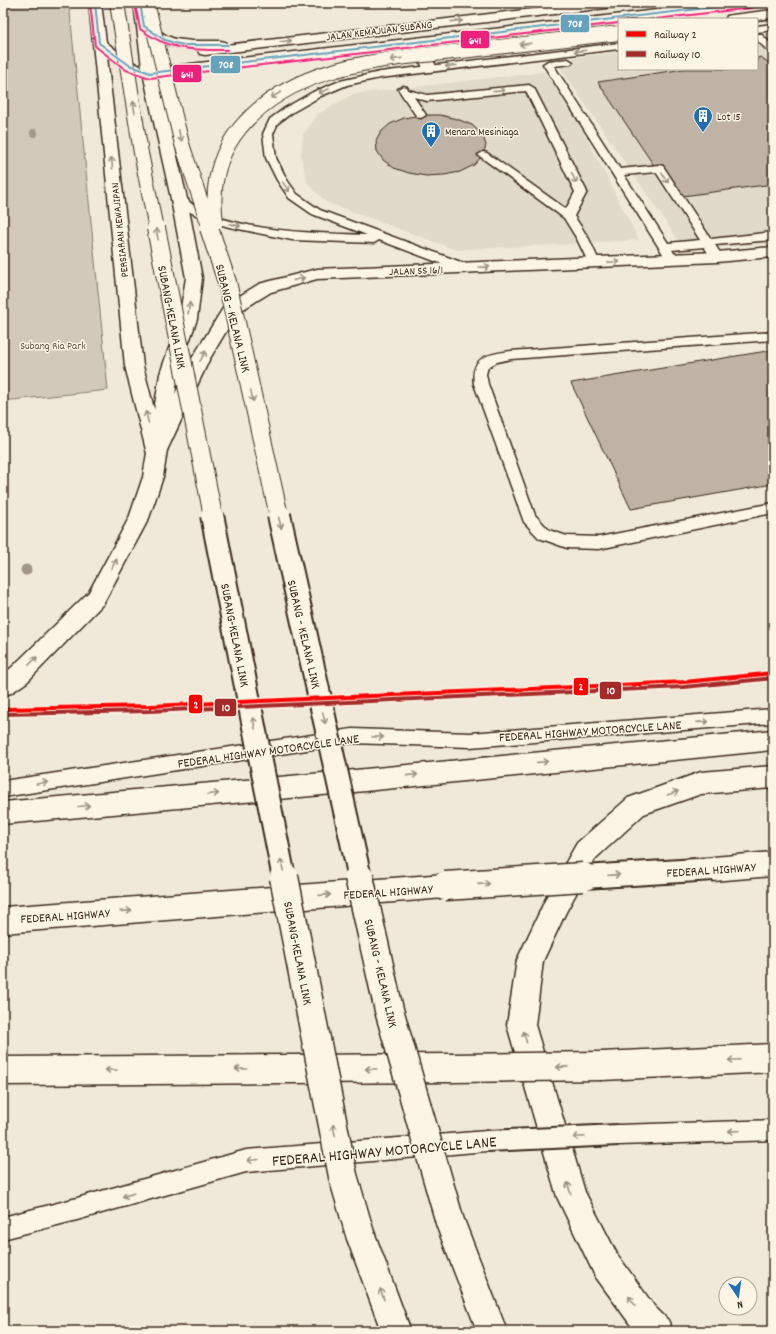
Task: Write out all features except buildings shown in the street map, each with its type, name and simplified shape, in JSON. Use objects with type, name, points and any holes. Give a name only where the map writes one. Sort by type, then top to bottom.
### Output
[{"type":"main road","name":"PERSIARAN KEWAJIPAN","points":[[94,3],[134,366],[156,454]]},
{"type":"main road","name":"SUBANG-KELANA LINK","points":[[117,3],[129,69],[141,153],[343,1176],[360,1234],[396,1331]]},
{"type":"main road","points":[[3,686],[20,675],[96,598],[139,518],[153,478],[169,374],[188,320],[194,278],[178,194],[150,73],[140,3]]},
{"type":"main road","name":"SUBANG - KELANA LINK","points":[[147,3],[182,144],[227,282],[389,1010],[450,1222],[492,1331]]},
{"type":"main road","name":"JALAN KEMAJUAN SUBANG","points":[[150,73],[156,64],[165,57],[615,3]]},
{"type":"main road","name":"JALAN KEMAJUAN SUBANG","points":[[622,18],[750,3]]},
{"type":"main road","points":[[740,18],[773,14]]},
{"type":"main road","name":"JALAN KEMAJUAN SUBANG","points":[[150,73],[618,18]]},
{"type":"main road","points":[[144,26],[163,39],[179,44],[248,46]]},
{"type":"main road","points":[[227,282],[215,214],[214,188],[218,166],[232,137],[265,102],[286,89],[342,68],[379,61],[618,33]]},
{"type":"main road","points":[[417,42],[430,68]]},
{"type":"main road","points":[[99,43],[123,62],[134,68],[150,73]]},
{"type":"main road","name":"JALAN SS 16/1","points":[[156,454],[200,360],[231,309],[265,288],[317,274],[594,263],[669,253],[717,257],[773,252]]},
{"type":"main road","points":[[3,813],[773,740]]},
{"type":"main road","points":[[657,1331],[643,1317],[606,1265],[572,1197],[521,1025],[530,960],[557,903],[586,851],[636,806],[701,783],[773,777]]},
{"type":"main road","name":"FEDERAL HIGHWAY","points":[[3,920],[445,886],[773,864]]},
{"type":"main road","points":[[3,1070],[601,1066],[773,1058]]},
{"type":"lane","points":[[758,29],[773,27]]},
{"type":"lane","points":[[758,37],[773,51]]},
{"type":"lane","points":[[465,268],[316,212],[293,196],[282,180],[271,158],[268,134],[274,121],[288,110],[316,94],[344,83],[391,73],[618,46]]},
{"type":"lane","points":[[618,55],[548,64],[669,253],[707,242],[773,236]]},
{"type":"lane","points":[[391,73],[421,115]]},
{"type":"lane","points":[[406,92],[427,98],[529,88],[581,192],[568,216]]},
{"type":"lane","points":[[483,155],[568,216],[583,239],[594,263]]},
{"type":"lane","points":[[618,173],[659,168],[717,257]]},
{"type":"lane","points":[[178,194],[188,207],[210,218],[249,228],[292,236],[389,239]]},
{"type":"lane","points":[[773,336],[649,347],[517,355],[491,359],[483,364],[480,371],[481,384],[529,518],[544,534],[567,542],[599,543],[773,508]]},
{"type":"lane","name":"FEDERAL HIGHWAY MOTORCYCLE LANE","points":[[3,789],[352,736],[470,740],[773,716]]},
{"type":"lane","name":"FEDERAL HIGHWAY MOTORCYCLE LANE","points":[[3,1228],[84,1207],[246,1161],[487,1141],[773,1130]]},
{"type":"shaded area","name":"Lot 15","points":[[773,33],[773,243],[685,250],[555,60],[618,52],[618,70],[758,70],[758,35]]},
{"type":"shaded area","points":[[552,71],[639,240],[456,250],[326,202],[308,184],[301,156],[303,135],[318,114],[353,94]]},
{"type":"green space","name":"Subang Ria Park","points":[[3,3],[69,3],[108,390],[3,401]]},
{"type":"rail line","name":"2","points":[[3,709],[150,706],[684,682],[773,673]]},
{"type":"rail line","name":"10","points":[[3,714],[150,711],[684,687],[773,678]]},
{"type":"transit line","name":"641","points":[[90,3],[95,46],[126,70],[150,78],[618,23]]},
{"type":"transit line","name":"708","points":[[95,3],[99,43],[129,65],[150,73],[618,18]]},
{"type":"transit line","name":"708","points":[[140,3],[144,26],[163,39],[184,45],[228,45]]},
{"type":"transit line","name":"708","points":[[621,18],[750,3]]},
{"type":"transit line","name":"641","points":[[135,4],[140,29],[150,37],[160,42],[171,46],[192,50],[228,50]]},
{"type":"transit line","name":"641","points":[[665,18],[751,8]]},
{"type":"place","name":"Lot 15","points":[[703,133]]},
{"type":"place","name":"Menara Mesiniaga","points":[[431,148]]}]
